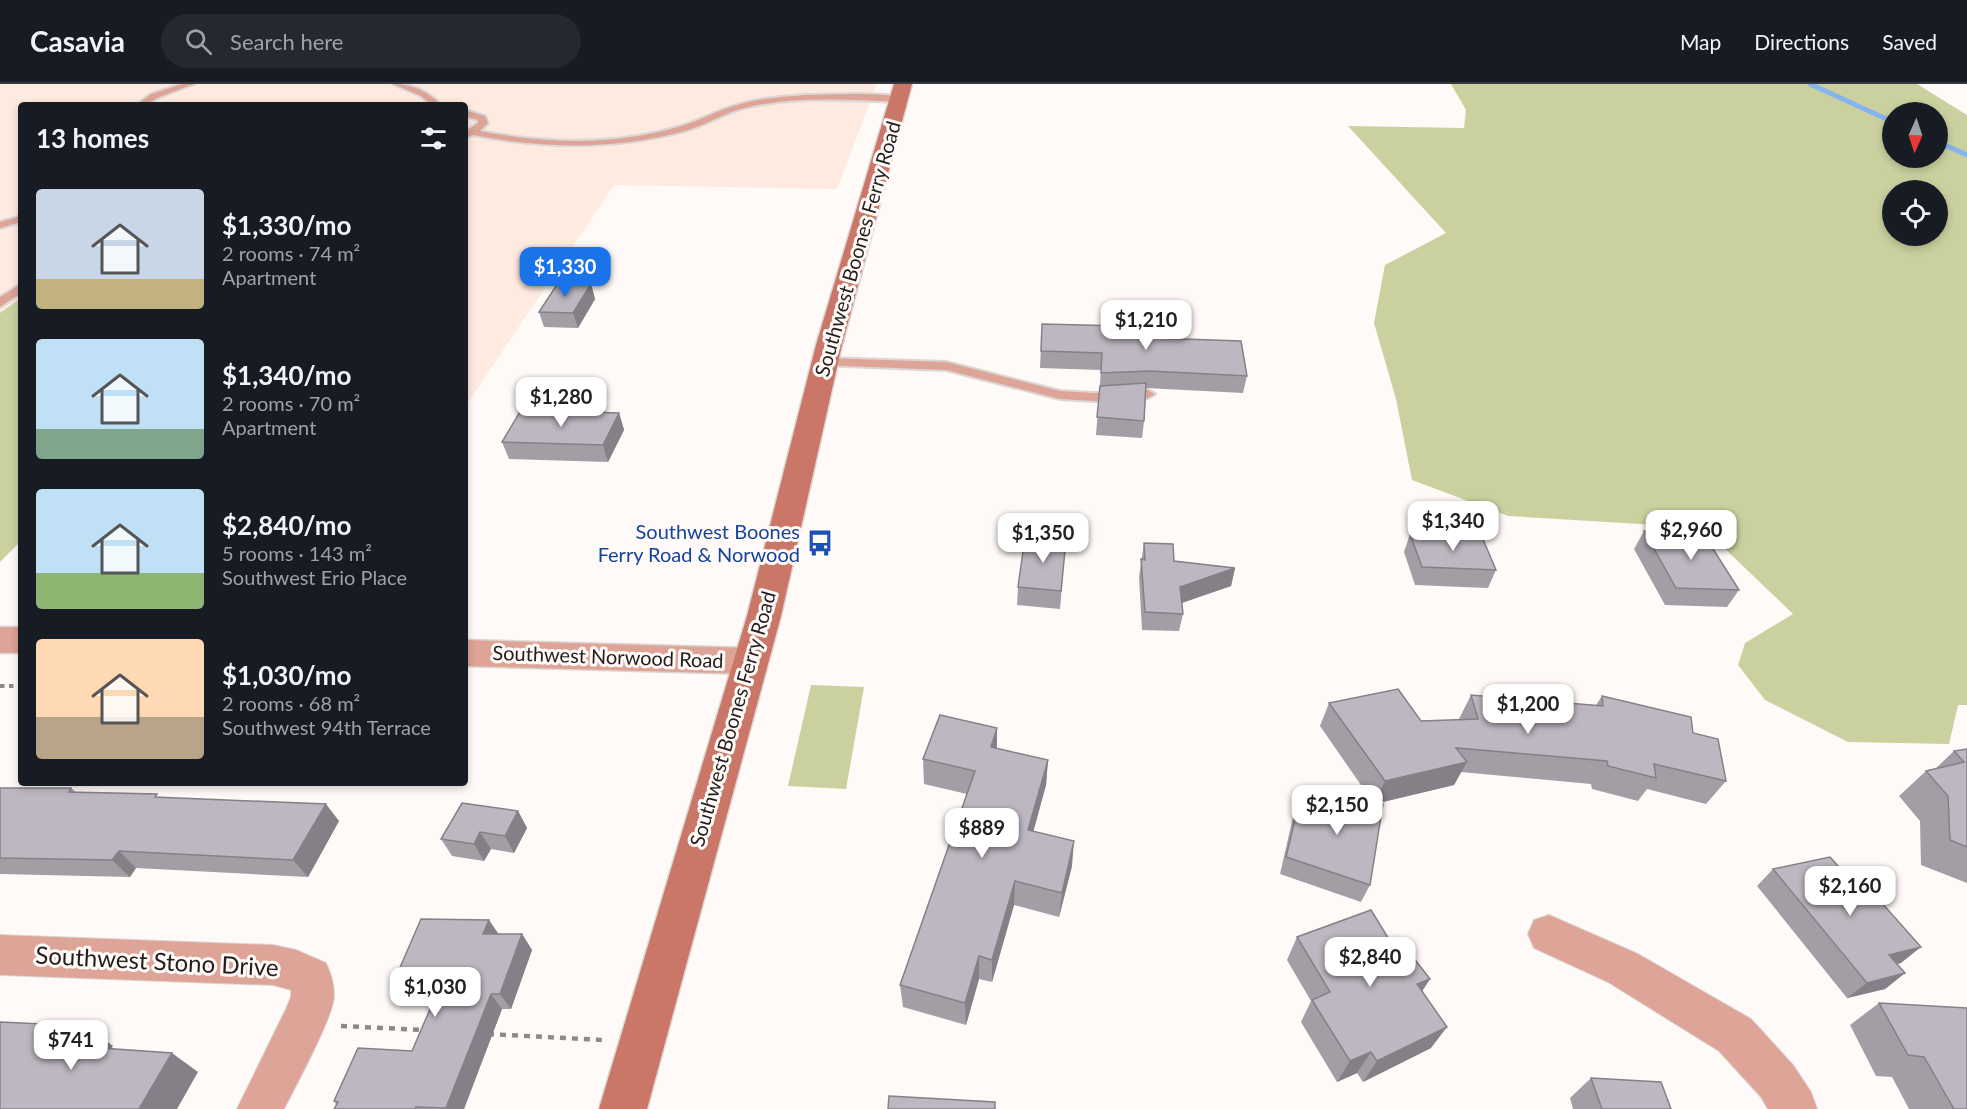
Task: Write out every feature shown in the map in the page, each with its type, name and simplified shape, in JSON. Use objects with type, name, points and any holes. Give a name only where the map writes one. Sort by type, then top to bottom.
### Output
[{"type":"main road","name":"Southwest Boones Ferry Road","points":[[622,1109],[751,661],[825,362],[901,91]]},
{"type":"street","points":[[0,640],[18,640]]},
{"type":"street","name":"Southwest Norwood Road","points":[[468,653],[751,661]]},
{"type":"street","points":[[1549,934],[1632,973],[1734,1035],[1777,1081],[1794,1109]]},
{"type":"street","name":"Southwest Stono Drive","points":[[0,955],[273,965],[296,970],[311,978],[313,997],[302,1024]]},
{"type":"street","points":[[260,1109],[302,1024]]},
{"type":"lane","points":[[145,102],[154,96],[190,84]]},
{"type":"lane","points":[[397,84],[424,94],[433,102]]},
{"type":"lane","points":[[469,134],[560,145],[596,144],[660,135],[747,105],[780,99],[901,91]]},
{"type":"lane","points":[[468,114],[482,118],[483,123],[480,128],[469,134]]},
{"type":"lane","points":[[0,225],[18,220]]},
{"type":"lane","points":[[0,303],[18,290]]},
{"type":"lane","points":[[825,362],[946,366],[1060,395],[1094,397],[1148,394]]},
{"type":"path","points":[[0,686],[18,686]]},
{"type":"path","points":[[302,1024],[430,1031]]},
{"type":"path","points":[[476,1033],[640,1043]]},
{"type":"shaded area","points":[[0,84],[877,84],[837,189],[614,185],[468,403],[468,102],[18,102],[18,540],[0,558]]},
{"type":"green space","points":[[1451,84],[1917,84],[1946,102],[1882,102],[1882,168],[1948,168],[1948,103],[1967,115],[1967,705],[1958,705],[1949,744],[1848,742],[1765,700],[1738,665],[1745,643],[1793,614],[1720,544],[1657,525],[1508,516],[1412,480],[1396,399],[1374,323],[1385,265],[1446,233],[1348,126],[1464,128],[1466,110]]},
{"type":"green space","points":[[18,300],[18,544],[0,562],[0,313]]},
{"type":"green space","points":[[811,685],[864,687],[846,789],[788,786]]},
{"type":"building","points":[[558,283],[591,284],[573,313],[539,312]]},
{"type":"building","points":[[1042,324],[1121,326],[1121,334],[1153,335],[1154,338],[1241,341],[1247,376],[1150,371],[1101,373],[1102,353],[1041,351]]},
{"type":"building","points":[[1146,383],[1144,421],[1097,417],[1100,386]]},
{"type":"building","points":[[521,410],[619,413],[603,445],[502,442]]},
{"type":"building","points":[[1644,531],[1703,533],[1739,590],[1676,588]]},
{"type":"building","points":[[1410,534],[1482,537],[1496,570],[1422,567]]},
{"type":"building","points":[[1025,537],[1066,540],[1061,591],[1018,587]]},
{"type":"building","points":[[1144,543],[1173,544],[1174,561],[1235,568],[1180,587],[1183,614],[1145,612],[1141,559],[1145,560]]},
{"type":"building","points":[[1398,689],[1421,721],[1478,719],[1471,695],[1603,706],[1602,696],[1691,717],[1693,733],[1718,739],[1726,781],[1654,764],[1656,778],[1608,766],[1607,761],[1456,748],[1467,762],[1385,781],[1329,703]]},
{"type":"building","points":[[940,715],[997,728],[991,747],[1048,760],[1028,830],[1074,841],[1062,893],[1015,881],[992,960],[979,956],[965,1003],[900,985],[975,771],[923,759]]},
{"type":"building","points":[[1967,749],[1967,847],[1950,840],[1948,796],[1926,771],[1964,762],[1954,751]]},
{"type":"building","points":[[0,788],[71,788],[69,792],[157,794],[155,797],[326,804],[293,860],[119,851],[112,860],[0,858]]},
{"type":"building","points":[[1302,791],[1349,806],[1351,794],[1383,804],[1370,885],[1286,857]]},
{"type":"building","points":[[462,803],[518,811],[505,836],[480,832],[474,844],[441,839]]},
{"type":"building","points":[[1830,857],[1849,878],[1858,876],[1921,947],[1889,955],[1905,973],[1867,983],[1773,869]]},
{"type":"building","points":[[1371,910],[1393,946],[1402,943],[1430,979],[1417,984],[1447,1027],[1377,1061],[1371,1052],[1350,1061],[1312,1000],[1330,992],[1297,937]]},
{"type":"building","points":[[421,919],[489,920],[483,934],[522,934],[500,994],[491,994],[446,1108],[334,1109],[338,1102],[334,1101],[358,1048],[412,1051],[437,993],[431,993],[435,981],[395,979]]},
{"type":"building","points":[[1879,1003],[1967,1008],[1967,1109],[1954,1109],[1924,1057],[1908,1055]]},
{"type":"building","points":[[0,1022],[85,1026],[72,1046],[172,1053],[139,1109],[0,1109]]},
{"type":"building","points":[[1591,1078],[1661,1082],[1671,1109],[1602,1109]]},
{"type":"building","points":[[889,1096],[995,1102],[995,1109],[888,1109]]},
{"type":"waterway","points":[[1810,84],[1882,117]]},
{"type":"waterway","points":[[1948,146],[1967,155]]},
{"type":"place","name":"Southwest Boones Ferry Road & Norwood","points":[[820,543]]}]
